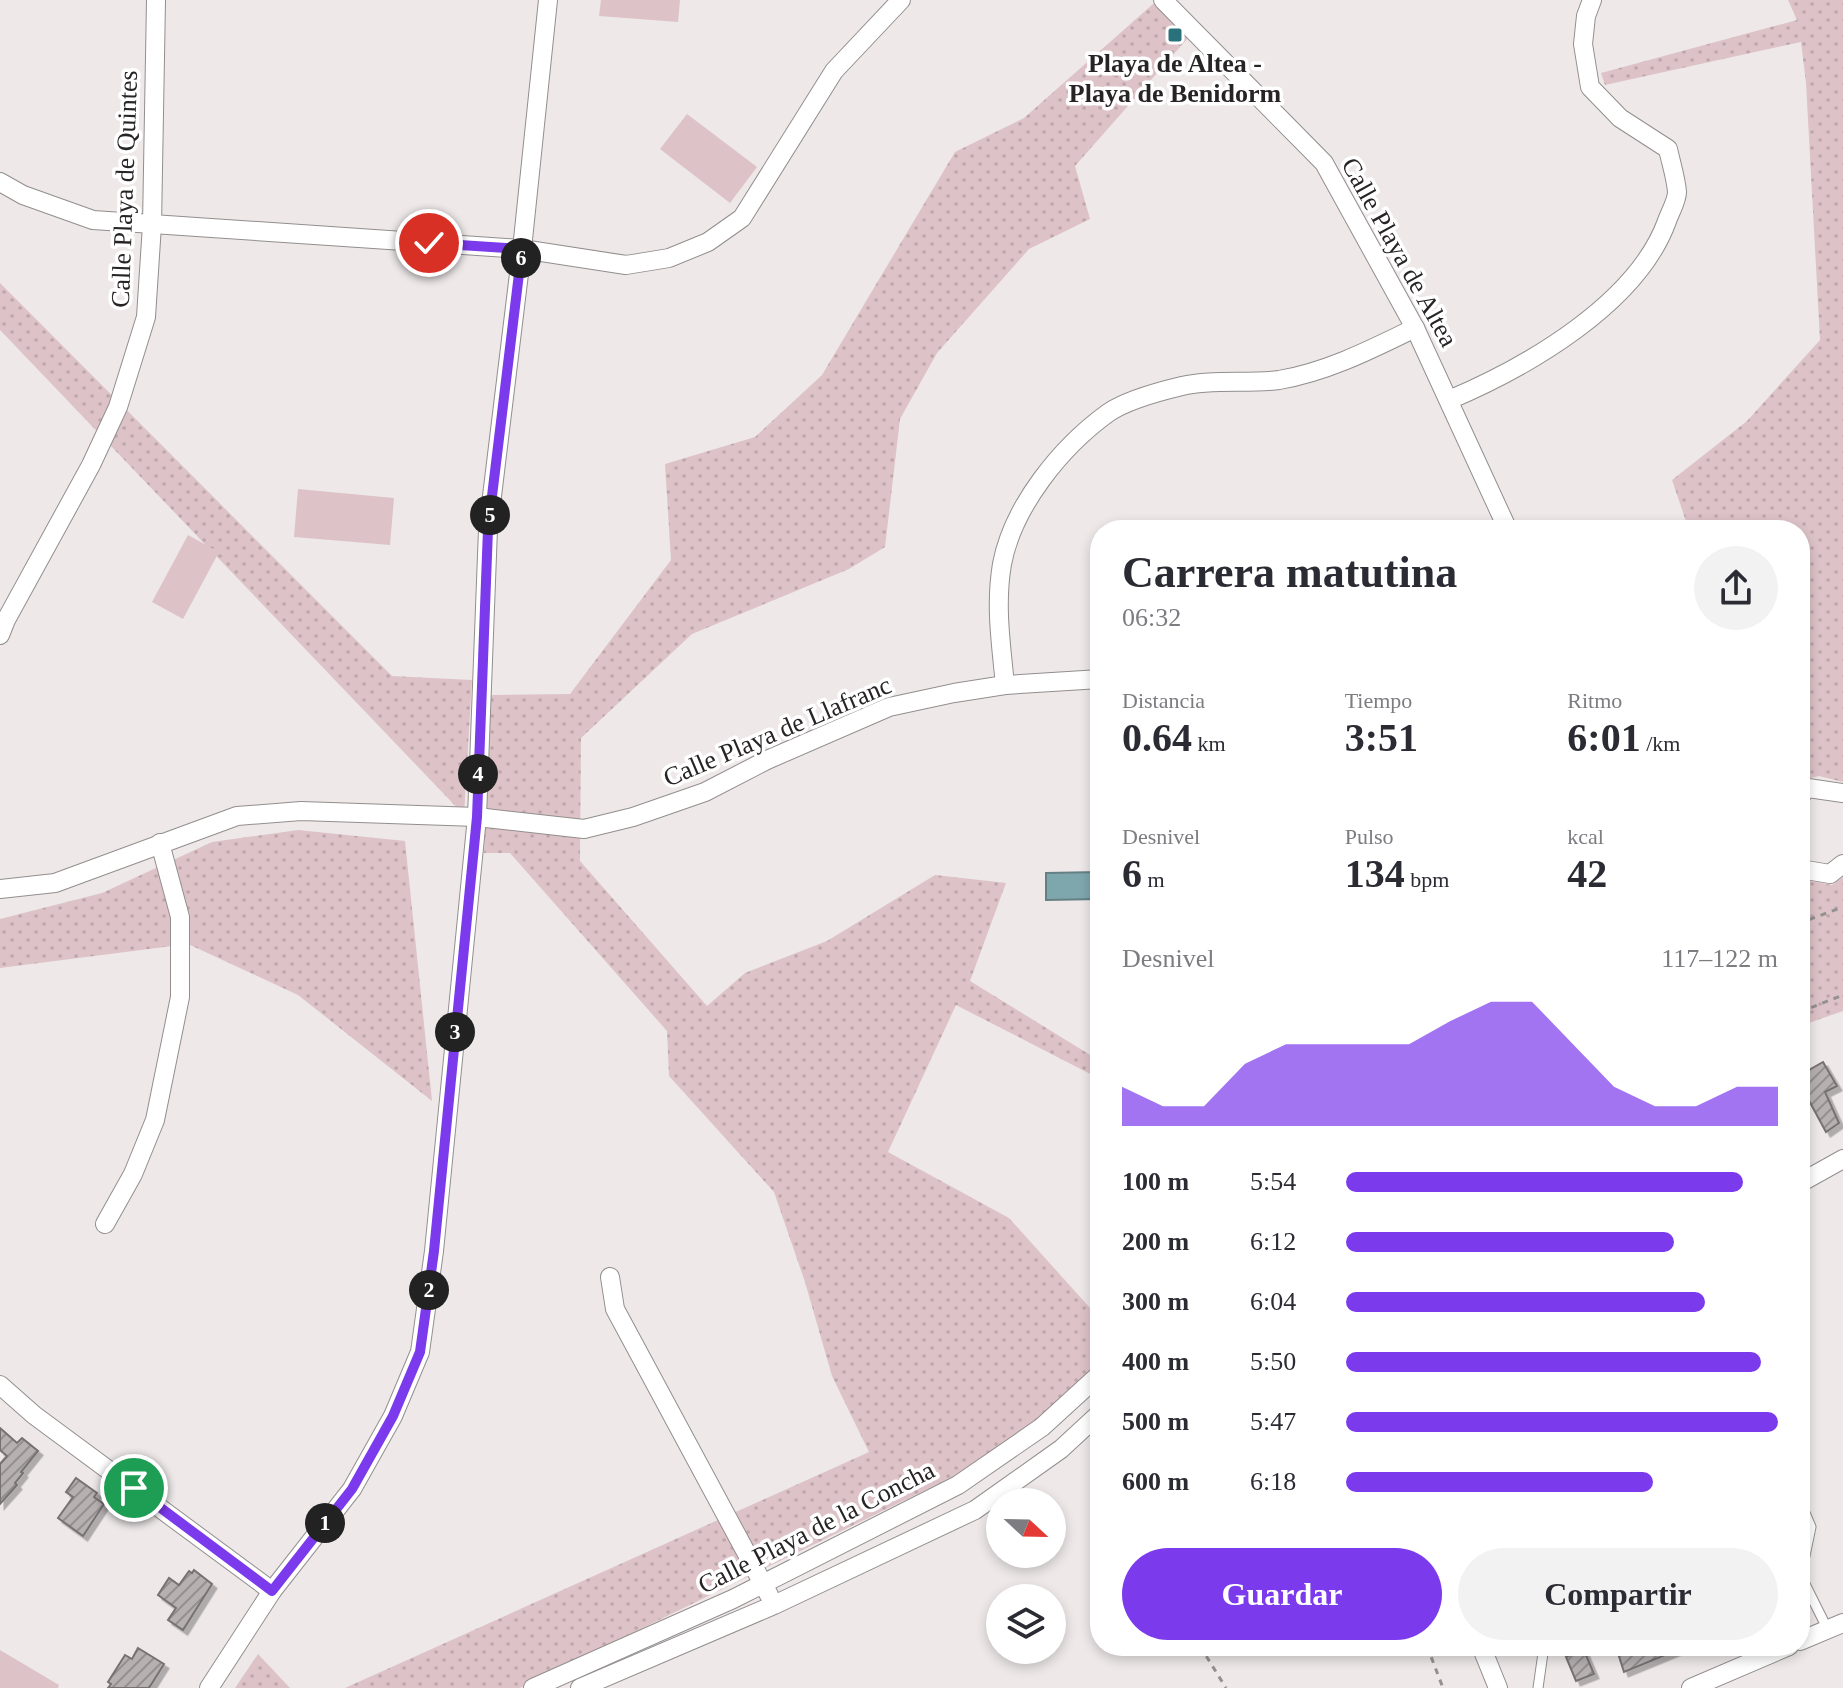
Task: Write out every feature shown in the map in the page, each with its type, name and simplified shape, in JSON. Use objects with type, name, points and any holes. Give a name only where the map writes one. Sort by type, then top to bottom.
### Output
[{"type":"street","name":"Calle Playa de Quintes","points":[[0,635],[91,465],[118,407],[146,317],[152,225],[156,0]]},
{"type":"street","points":[[209,1688],[272,1591],[352,1489],[393,1416],[420,1352],[434,1251],[477,817],[488,529],[548,0]]},
{"type":"street","points":[[0,182],[23,195],[93,220],[522,249],[626,265],[669,258],[708,242],[742,218],[834,71],[901,0]]},
{"type":"street","name":"Calle Playa de Altea","points":[[1163,0],[1324,163],[1415,328],[1503,520]]},
{"type":"street","points":[[1449,400],[1484,386],[1592,318],[1633,277],[1660,241],[1677,193],[1668,149],[1620,118],[1590,87],[1583,44],[1586,16],[1592,0]]},
{"type":"street","points":[[1005,685],[997,611],[1002,562],[1024,505],[1059,457],[1110,412],[1185,385],[1281,379],[1329,366],[1415,328]]},
{"type":"street","name":"Calle Playa de Llafranc","points":[[0,889],[55,883],[237,816],[301,811],[477,817],[584,829],[633,817],[705,792],[767,760],[889,707],[1005,685],[1090,680]]},
{"type":"street","points":[[1810,788],[1843,793]]},
{"type":"street","points":[[105,1224],[133,1174],[155,1120],[180,997],[180,917],[160,843]]},
{"type":"street","points":[[1810,871],[1830,874],[1843,864]]},
{"type":"street","points":[[1810,1177],[1843,1159]]},
{"type":"street","points":[[610,1277],[615,1309],[774,1605]]},
{"type":"street","name":"Calle Playa de la Concha","points":[[533,1688],[763,1584],[958,1485],[1042,1427],[1090,1383]]},
{"type":"street","points":[[0,1385],[34,1415],[272,1591]]},
{"type":"street","name":"Calle Playa de la Concha","points":[[580,1688],[774,1605],[975,1510],[1061,1449],[1090,1422]]},
{"type":"street","points":[[1810,1637],[1835,1626]]},
{"type":"street","points":[[1485,1656],[1498,1688]]},
{"type":"street","points":[[1691,1688],[1766,1656]]},
{"type":"lane","points":[[1810,1589],[1835,1626]]},
{"type":"lane","points":[[1538,1688],[1543,1656]]},
{"type":"path","points":[[1810,919],[1843,907]]},
{"type":"path","points":[[1810,1008],[1843,995]]},
{"type":"path","points":[[1206,1656],[1226,1688]]},
{"type":"path","points":[[1431,1656],[1443,1688]]},
{"type":"shaded area","points":[[601,0],[680,0],[678,22],[599,16]]},
{"type":"shaded area","points":[[1788,0],[1843,0],[1843,782],[1819,776],[1810,778],[1810,520],[1686,520],[1672,480],[1747,421],[1820,340],[1801,42],[1605,85],[1601,73],[1797,20]]},
{"type":"shaded area","points":[[1153,4],[1188,38],[1075,166],[1090,219],[1029,249],[937,353],[900,419],[885,547],[849,569],[692,634],[581,738],[580,861],[707,1006],[745,973],[827,941],[935,875],[1006,883],[970,981],[1090,1055],[1090,1074],[956,1005],[888,1152],[1009,1218],[1090,1308],[1090,1371],[1027,1429],[952,1477],[520,1688],[345,1688],[869,1452],[832,1376],[805,1282],[774,1192],[669,1076],[667,1031],[510,853],[484,853],[491,695],[570,694],[671,560],[665,464],[755,437],[822,375],[955,152],[1024,118]]},
{"type":"shaded area","points":[[687,114],[757,167],[730,203],[660,149]]},
{"type":"shaded area","points":[[0,283],[392,676],[472,680],[464,815],[0,330]]},
{"type":"shaded area","points":[[298,489],[394,498],[390,545],[294,537]]},
{"type":"shaded area","points":[[188,535],[219,552],[183,619],[152,602]]},
{"type":"shaded area","points":[[298,830],[405,841],[432,1101],[298,995],[188,944],[0,968],[0,919],[102,893],[212,842]]},
{"type":"shaded area","points":[[1843,877],[1843,1011],[1810,1023],[1810,881],[1832,885]]},
{"type":"shaded area","points":[[0,1650],[59,1685],[58,1688],[0,1688]]},
{"type":"shaded area","points":[[258,1654],[290,1688],[235,1688]]},
{"type":"water","points":[[1090,872],[1090,899],[1046,900],[1046,873]]},
{"type":"building","points":[[1823,1062],[1837,1086],[1825,1092],[1839,1123],[1826,1132],[1810,1102],[1810,1069]]},
{"type":"building","points":[[0,1428],[17,1443],[22,1438],[38,1451],[21,1472],[15,1483],[17,1485],[0,1504],[0,1464],[7,1456],[0,1450]]},
{"type":"building","points":[[76,1478],[97,1493],[94,1497],[104,1504],[83,1536],[58,1518],[73,1497],[66,1492]]},
{"type":"building","points":[[194,1570],[212,1584],[183,1630],[168,1620],[176,1608],[158,1595],[169,1578],[179,1585],[189,1571],[192,1573]]},
{"type":"building","points":[[138,1648],[164,1664],[149,1688],[108,1688],[111,1684],[108,1682],[125,1655],[132,1659]]},
{"type":"building","points":[[1586,1656],[1594,1674],[1576,1681],[1566,1657]]},
{"type":"building","points":[[1619,1656],[1663,1656],[1624,1672]]},
{"type":"place","name":"Playa de Altea - Playa de Benidorm","points":[[1175,35]]},
{"type":"route","points":[[134,1488],[272,1591],[352,1489],[393,1416],[420,1352],[434,1251],[477,817],[488,529],[522,249],[429,243]]}]
